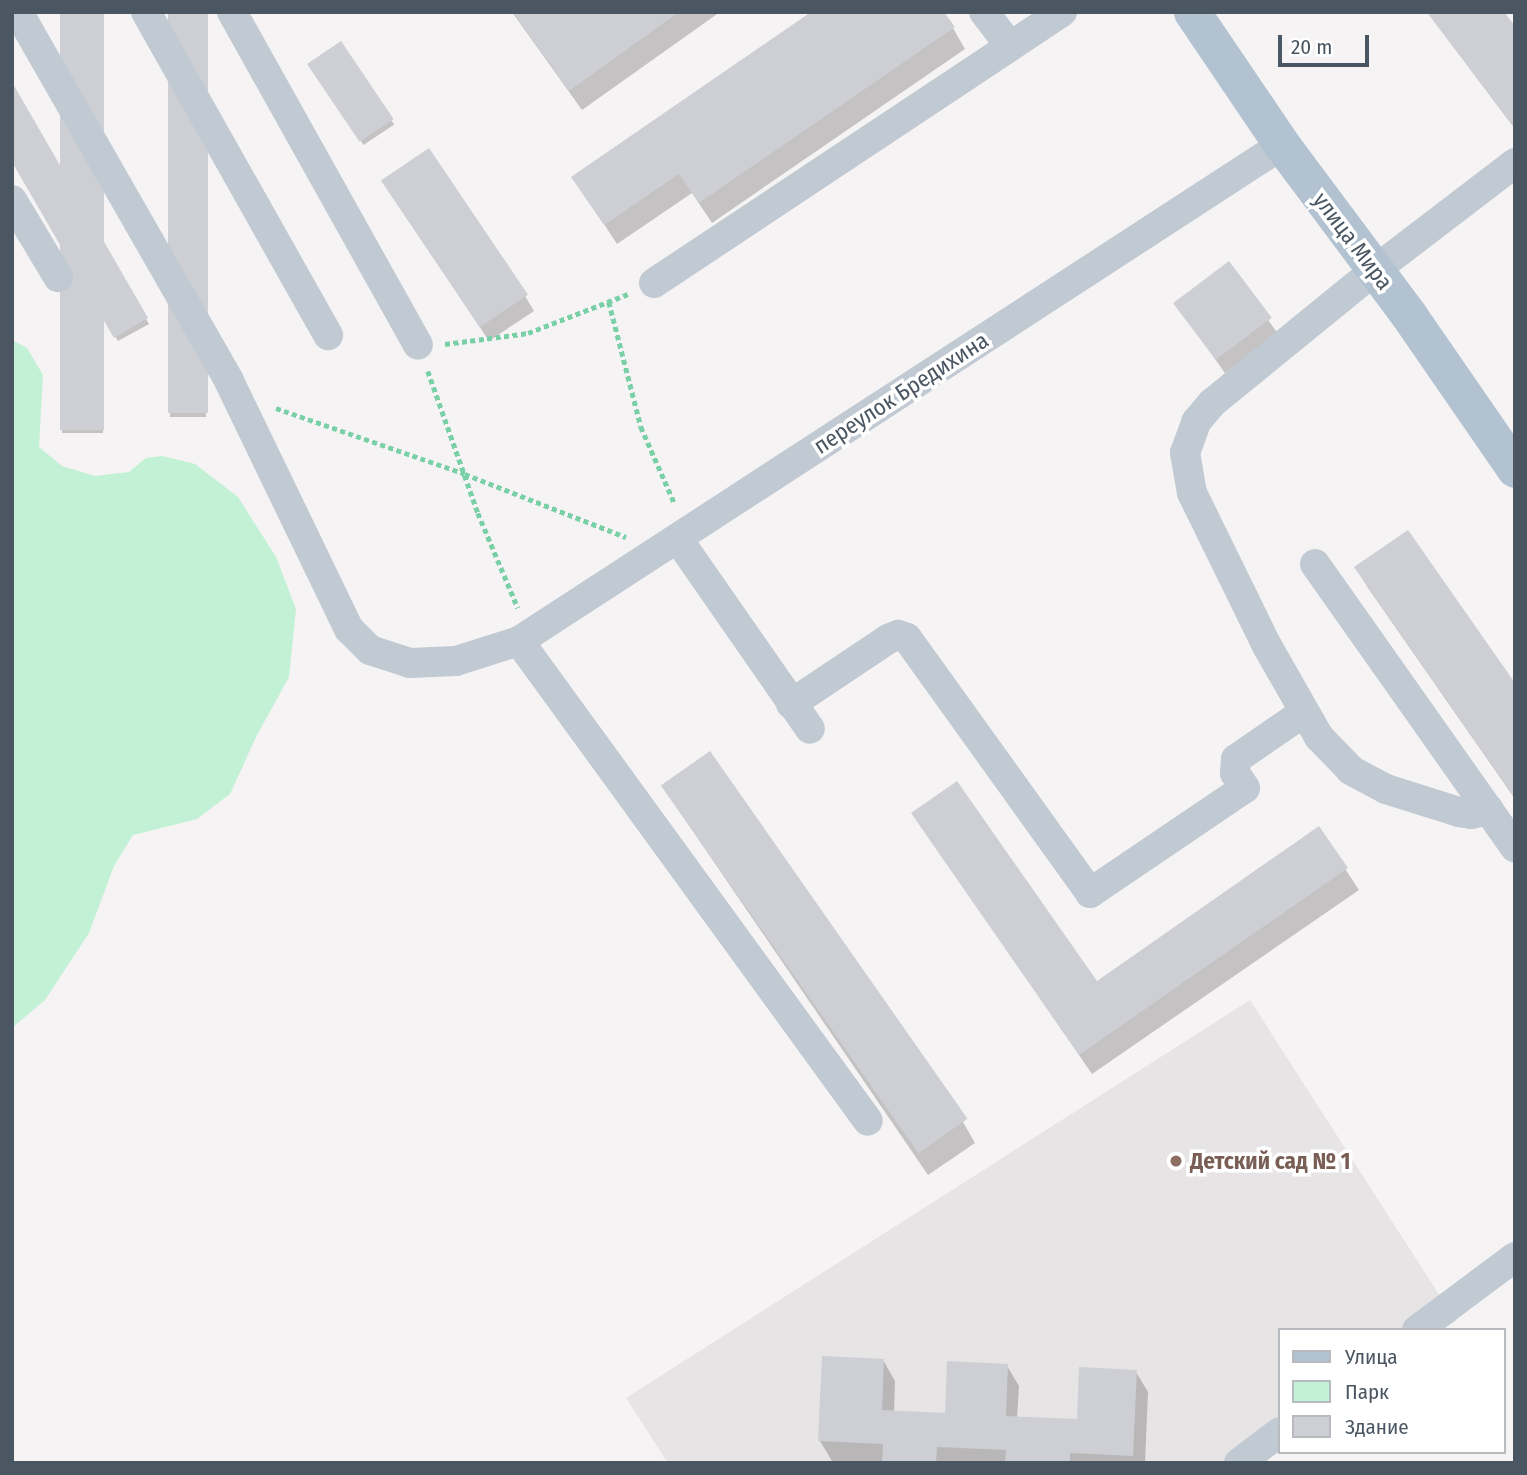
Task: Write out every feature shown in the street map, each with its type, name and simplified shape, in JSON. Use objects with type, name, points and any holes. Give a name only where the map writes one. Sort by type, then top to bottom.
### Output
[{"type":"main road","name":"улица Мира","points":[[1192,12],[1282,145],[1375,270],[1515,469]]},
{"type":"lane","name":"переулок Бредихина","points":[[18,12],[236,394],[349,629],[370,650],[410,663],[456,661],[524,638],[1282,145]]},
{"type":"lane","points":[[146,12],[328,335]]},
{"type":"lane","points":[[232,12],[418,345]]},
{"type":"lane","points":[[984,12],[1010,47]]},
{"type":"lane","points":[[654,283],[1062,12]]},
{"type":"lane","points":[[1489,810],[1471,814],[1459,812],[1364,779],[1334,754],[1303,713],[1261,636],[1192,493],[1185,453],[1196,422],[1212,403],[1375,270],[1515,163]]},
{"type":"lane","points":[[12,200],[58,277]]},
{"type":"lane","points":[[675,540],[810,729]]},
{"type":"lane","points":[[1315,564],[1515,847]]},
{"type":"lane","points":[[791,704],[887,639],[898,635],[907,638],[1090,893],[1245,788],[1235,773],[1237,759],[1303,713]]},
{"type":"lane","points":[[524,638],[868,1121]]},
{"type":"lane","points":[[1421,1328],[1515,1257]]},
{"type":"lane","points":[[1239,1463],[1278,1434]]},
{"type":"path","points":[[524,638],[418,345],[471,342],[528,333],[654,283]]},
{"type":"path","points":[[609,302],[641,427],[675,540]]},
{"type":"path","points":[[236,394],[466,474],[675,540]]},
{"type":"shaded area","name":"Детский сад № 1","points":[[1250,1000],[1456,1321],[1445,1328],[1278,1328],[1278,1434],[1234,1463],[668,1463],[626,1398]]},
{"type":"green space","points":[[12,340],[27,348],[43,375],[39,447],[62,466],[95,476],[129,472],[146,458],[162,456],[195,464],[238,497],[276,557],[296,609],[289,677],[256,737],[230,794],[197,819],[133,835],[114,866],[89,933],[45,1000],[12,1028]]},
{"type":"building","points":[[60,12],[104,12],[104,430],[60,430]]},
{"type":"building","points":[[168,12],[208,12],[208,413],[168,413]]},
{"type":"building","points":[[513,12],[679,12],[569,91]]},
{"type":"building","points":[[811,12],[944,12],[955,27],[699,203],[679,174],[604,225],[571,177]]},
{"type":"building","points":[[1427,12],[1504,12],[1515,26],[1515,128]]},
{"type":"building","points":[[341,41],[394,119],[360,142],[307,64]]},
{"type":"building","points":[[12,82],[148,318],[114,338],[12,162]]},
{"type":"building","points":[[429,148],[528,295],[480,327],[381,180]]},
{"type":"building","points":[[1229,261],[1272,318],[1216,360],[1173,303]]},
{"type":"building","points":[[1408,530],[1515,683],[1515,798],[1354,567]]},
{"type":"building","points":[[710,751],[968,1119],[918,1153],[661,785]]},
{"type":"building","points":[[957,781],[1097,981],[1319,826],[1348,868],[1079,1055],[911,813]]},
{"type":"building","points":[[822,1356],[884,1359],[882,1410],[945,1413],[947,1361],[1008,1364],[1006,1416],[1077,1419],[1079,1367],[1137,1370],[1133,1456],[1070,1453],[1070,1463],[1005,1463],[1006,1450],[937,1447],[936,1463],[882,1463],[883,1444],[818,1441]]},
{"type":"place","name":"Детский сад № 1","points":[[1176,1161]]}]
